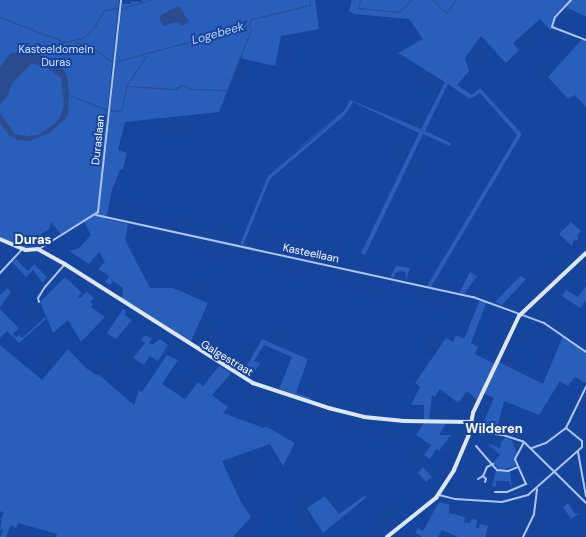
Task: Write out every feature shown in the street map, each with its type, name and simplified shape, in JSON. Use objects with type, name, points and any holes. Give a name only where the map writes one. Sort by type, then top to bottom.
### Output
[{"type":"street","name":"Duraslaan","points":[[96,215],[121,0]]},
{"type":"street","points":[[571,0],[555,17],[552,27],[586,40]]},
{"type":"street","points":[[38,249],[96,215]]},
{"type":"street","name":"Kasteellaan","points":[[96,215],[473,297],[521,313],[551,326],[586,352]]},
{"type":"street","points":[[0,239],[22,249],[0,273]]},
{"type":"street","name":"Galgestraat","points":[[22,249],[38,249],[65,264],[253,383],[329,408],[364,417],[399,421],[471,422]]},
{"type":"street","points":[[387,537],[439,495],[457,466],[470,431],[474,409],[521,313],[586,253]]},
{"type":"street","points":[[39,302],[38,298],[45,287],[65,264]]},
{"type":"street","points":[[532,448],[546,443],[566,428],[586,387]]},
{"type":"street","points":[[439,495],[455,499],[505,502],[518,499],[537,489],[578,451],[585,442],[566,428]]},
{"type":"street","points":[[470,431],[503,435],[524,442],[532,448],[586,502]]},
{"type":"street","points":[[495,492],[507,492],[526,484],[516,457],[524,442]]},
{"type":"street","points":[[476,446],[501,471],[519,467]]},
{"type":"street","points":[[578,451],[586,496]]},
{"type":"street","points":[[478,479],[483,476],[488,467],[493,464]]},
{"type":"street","points":[[483,476],[486,479],[485,482]]},
{"type":"street","points":[[523,537],[534,514],[537,489]]},
{"type":"green space","name":"Kasteeldomein Duras","points":[[0,0],[119,0],[106,122],[109,122],[122,4],[131,4],[131,1],[141,2],[142,0],[315,0],[319,29],[281,36],[275,66],[240,58],[219,112],[125,122],[118,150],[127,153],[123,169],[120,170],[112,190],[106,219],[128,224],[125,240],[150,288],[173,288],[208,303],[191,341],[243,372],[262,339],[308,359],[296,393],[311,398],[310,401],[279,389],[292,357],[264,345],[254,361],[260,363],[250,379],[244,378],[122,299],[123,288],[113,281],[110,285],[105,282],[109,276],[98,269],[105,262],[99,252],[89,264],[69,251],[79,248],[91,235],[84,221],[61,234],[51,222],[49,229],[40,235],[40,246],[23,247],[27,239],[22,236],[17,245],[0,237]],"holes":[[[160,17],[189,22],[183,25],[179,22],[161,23]]]},
{"type":"green space","points":[[352,0],[570,0],[554,16],[551,31],[540,19],[513,43],[519,50],[506,63],[481,36],[465,58],[469,71],[457,85],[472,95],[480,88],[522,134],[431,287],[427,286],[517,135],[480,93],[470,99],[448,84],[425,131],[451,143],[450,146],[423,134],[365,255],[361,253],[419,133],[353,102],[345,115],[270,179],[243,245],[240,244],[268,176],[340,116],[280,163],[344,111],[350,100],[421,129],[445,82],[398,53],[423,39],[409,19],[354,14],[349,11]]},
{"type":"green space","points":[[572,0],[586,0],[586,17],[566,7]]},
{"type":"green space","points":[[582,39],[586,41],[586,107],[575,95],[568,99],[548,77]]},
{"type":"green space","points":[[571,222],[581,231],[577,236],[579,238],[576,241],[574,239],[572,246],[559,234]]},
{"type":"green space","points":[[16,259],[28,271],[34,264],[47,277],[43,283],[33,270],[26,277],[12,262]]},
{"type":"green space","points":[[396,266],[410,268],[406,280],[406,273],[402,271],[396,272],[394,278],[390,277]]},
{"type":"green space","points":[[470,272],[477,276],[464,294],[459,293]]},
{"type":"green space","points":[[520,276],[526,279],[502,305],[495,302]]},
{"type":"green space","points":[[65,277],[82,293],[78,296],[80,298],[87,292],[94,298],[90,302],[93,304],[91,307],[105,317],[81,342],[68,320],[53,333],[40,302]]},
{"type":"green space","points":[[586,286],[586,300],[580,308],[562,296],[566,290],[578,297]]},
{"type":"green space","points":[[7,288],[11,292],[0,307],[0,295]]},
{"type":"green space","points":[[480,300],[487,301],[471,343],[478,347],[475,354],[495,364],[477,400],[467,391],[458,403],[440,389],[435,397],[432,395],[429,420],[424,420],[424,405],[411,405],[420,387],[415,383],[446,338],[453,342],[456,335],[464,339]]},
{"type":"green space","points":[[0,309],[19,328],[13,334],[16,337],[19,335],[22,338],[45,317],[46,319],[19,343],[7,331],[0,338]]},
{"type":"green space","points":[[123,309],[126,311],[125,315],[132,320],[116,339],[107,333]]},
{"type":"green space","points":[[145,335],[152,339],[149,343],[152,345],[160,339],[168,345],[158,361],[150,356],[144,365],[133,358],[145,343],[141,340]]},
{"type":"green space","points":[[563,336],[586,353],[586,383],[575,377],[568,386],[560,381],[539,415],[504,401],[496,432],[480,431],[494,398],[483,393],[499,362],[543,384]]},
{"type":"green space","points":[[0,345],[42,380],[68,349],[86,368],[96,375],[98,374],[134,405],[139,390],[142,392],[167,355],[178,360],[162,384],[185,399],[198,382],[203,386],[219,366],[231,373],[212,395],[228,407],[223,413],[264,428],[265,426],[295,443],[283,466],[270,444],[222,461],[240,500],[251,517],[233,537],[56,537],[57,534],[18,523],[16,528],[11,525],[6,537],[0,537],[3,531],[0,529],[2,521],[0,520],[4,513],[0,511]]},
{"type":"green space","points":[[424,423],[446,423],[439,435],[451,435],[439,451],[436,449],[430,459],[424,455],[431,445],[416,435]]},
{"type":"green space","points":[[506,437],[512,441],[517,454],[514,459],[516,466],[500,470],[493,463],[500,455],[487,443],[500,448],[501,442]]},
{"type":"green space","points":[[423,467],[432,477],[426,482],[418,473]]},
{"type":"green space","points":[[496,471],[510,471],[512,490],[509,481],[496,481],[496,487],[492,486]]},
{"type":"green space","points":[[325,496],[339,514],[364,496],[367,497],[323,533],[307,508]]},
{"type":"green space","points":[[439,502],[449,505],[449,513],[465,517],[464,522],[470,523],[472,519],[477,520],[476,528],[479,528],[480,524],[488,526],[485,537],[458,537],[442,530],[438,537],[422,537],[415,533],[418,528],[423,531]]},
{"type":"green space","points":[[568,503],[575,514],[580,513],[571,519],[563,507]]},
{"type":"shaded area","points":[[179,6],[189,22],[182,25],[176,22],[163,26],[160,19],[161,15]]},
{"type":"shaded area","points":[[24,51],[39,55],[62,68],[67,75],[69,93],[68,113],[65,119],[49,133],[29,141],[17,140],[9,135],[0,123],[0,113],[15,134],[27,136],[38,135],[53,125],[60,118],[64,104],[61,78],[46,67],[32,63],[12,83],[8,96],[0,104],[0,67],[10,54]]},
{"type":"waterway","points":[[122,8],[150,0]]},
{"type":"waterway","name":"Logebeek","points":[[117,61],[249,26],[251,19],[310,5],[310,0]]},
{"type":"waterway","name":"Logebeek","points":[[360,0],[358,8],[399,12],[411,0]]},
{"type":"waterway","name":"Logebeek","points":[[433,0],[446,13],[456,0]]},
{"type":"waterway","points":[[65,42],[83,38],[95,26],[104,10],[119,8]]},
{"type":"waterway","points":[[0,17],[64,42]]},
{"type":"waterway","points":[[111,110],[121,111],[127,86],[175,89],[182,85],[192,89],[227,90],[251,29]]},
{"type":"waterway","name":"Logebeek","points":[[75,42],[88,45],[112,62]]},
{"type":"waterway","points":[[126,86],[147,55]]},
{"type":"waterway","points":[[69,95],[74,97]]},
{"type":"waterway","points":[[76,98],[107,110]]},
{"type":"district","name":"Duras","points":[[33,240]]},
{"type":"district","name":"Wilderen","points":[[494,429]]}]
